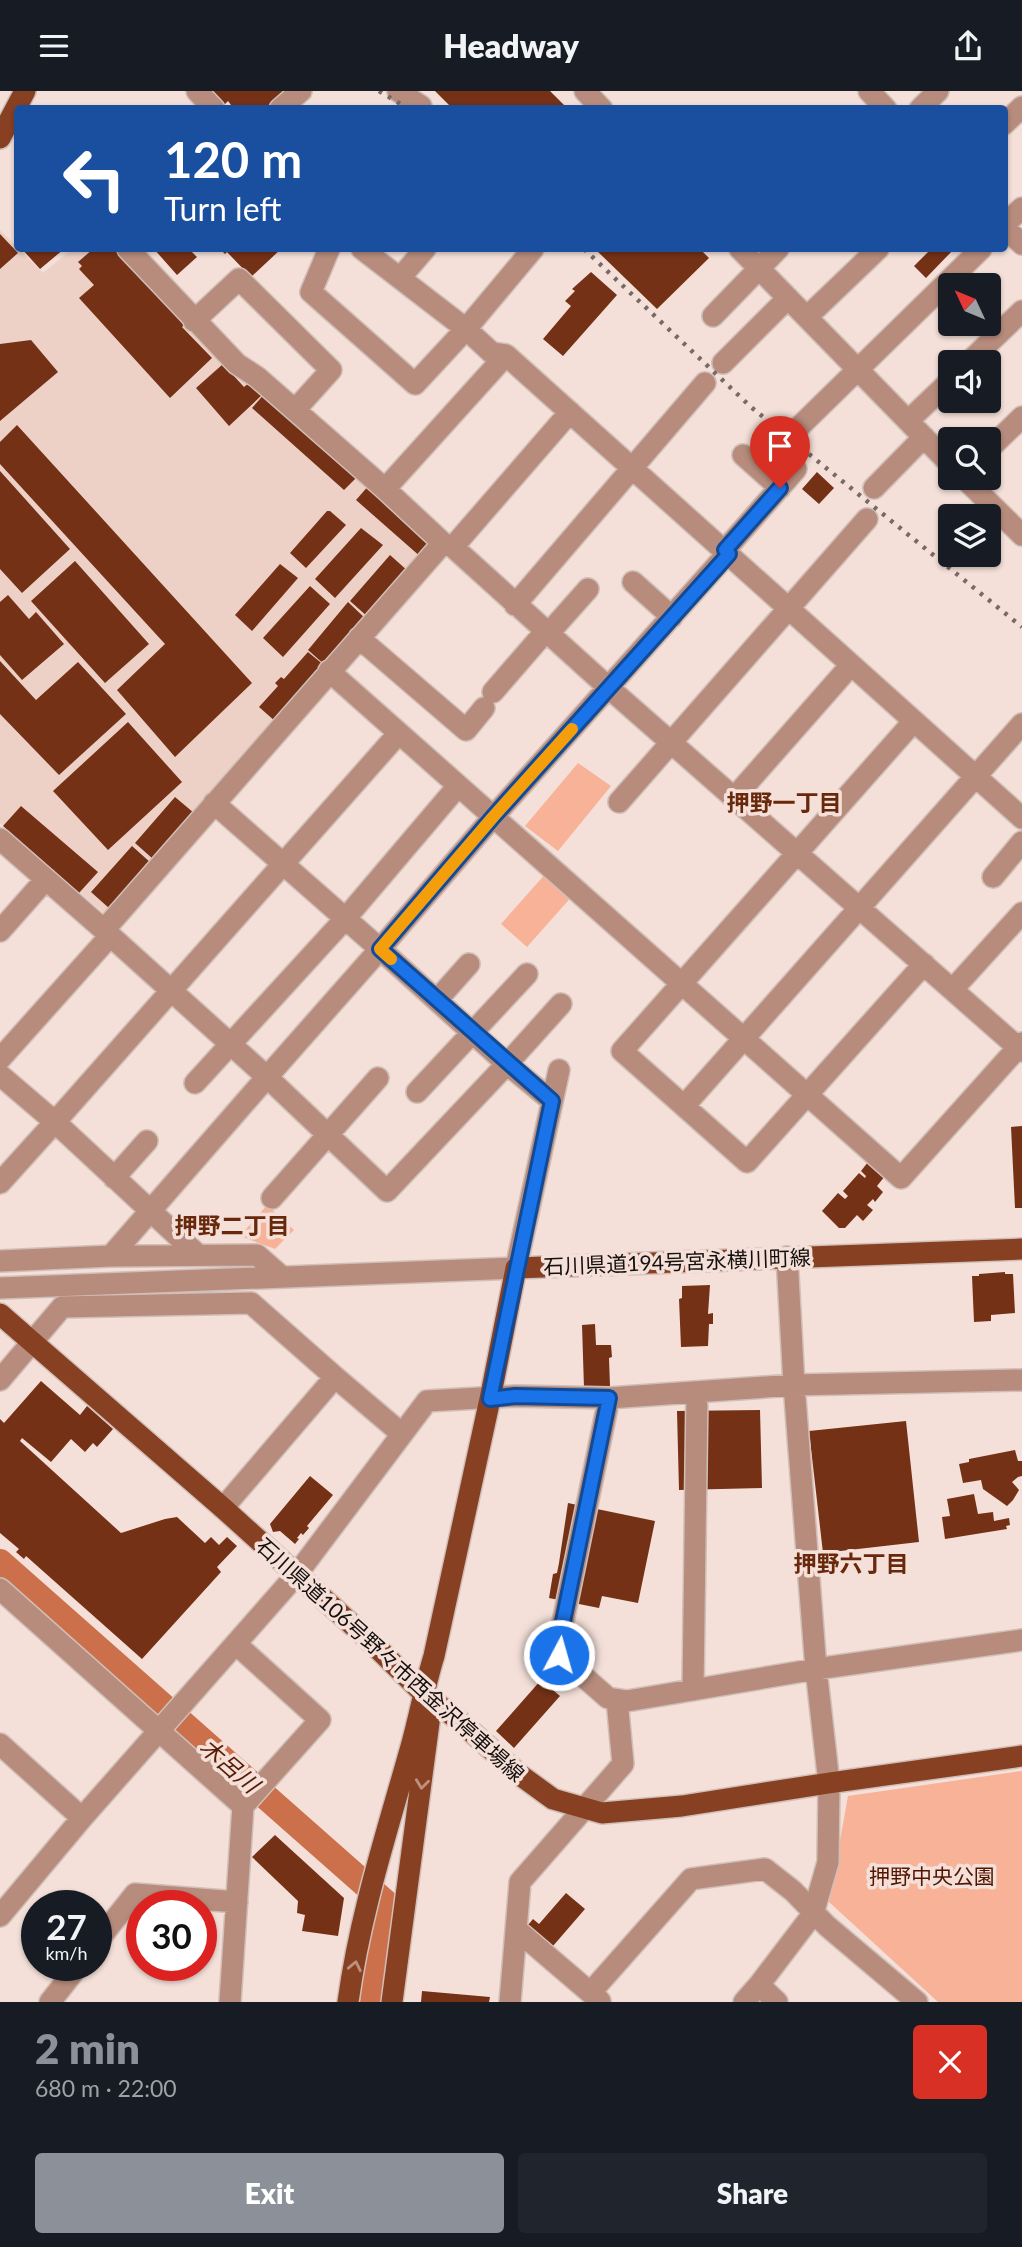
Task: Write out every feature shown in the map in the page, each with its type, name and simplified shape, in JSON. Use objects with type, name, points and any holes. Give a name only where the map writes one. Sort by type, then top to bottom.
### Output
[{"type":"main road","points":[[0,138],[14,122]]},
{"type":"main road","name":"石川県道194号宮永横川町線","points":[[348,2002],[374,1871],[413,1740],[434,1655],[516,1268],[1022,1249]]},
{"type":"main road","name":"石川県道106号野々市西金沢停車場線","points":[[0,1314],[297,1574],[423,1693],[552,1799],[602,1813],[682,1806],[1022,1756]]},
{"type":"main road","name":"石川県道194号宮永横川町線","points":[[392,2002],[430,1716],[423,1693]]},
{"type":"street","points":[[197,91],[210,105]]},
{"type":"street","points":[[285,105],[301,91]]},
{"type":"street","points":[[398,91],[419,105]]},
{"type":"street","points":[[585,91],[598,105]]},
{"type":"street","points":[[869,91],[882,105]]},
{"type":"street","points":[[924,105],[938,91]]},
{"type":"street","points":[[1008,120],[1022,107]]},
{"type":"street","points":[[1008,222],[1022,208]]},
{"type":"street","points":[[1008,230],[1022,244]]},
{"type":"street","points":[[131,252],[237,364],[295,409],[671,743],[1021,1047],[901,1178],[682,981],[329,671]]},
{"type":"street","points":[[328,252],[311,292],[415,384],[466,329],[530,252]]},
{"type":"street","points":[[366,252],[466,329],[492,353],[506,355],[1022,818]]},
{"type":"street","points":[[400,278],[422,252]]},
{"type":"street","points":[[743,252],[938,452]]},
{"type":"street","points":[[713,316],[775,252]]},
{"type":"street","points":[[807,317],[875,252]]},
{"type":"street","points":[[796,430],[978,252]]},
{"type":"street","points":[[194,321],[239,279],[331,370],[295,409]]},
{"type":"street","points":[[723,363],[788,298]]},
{"type":"street","points":[[981,350],[1022,311]]},
{"type":"street","points":[[385,489],[506,355]]},
{"type":"street","points":[[515,605],[705,383]]},
{"type":"street","points":[[908,422],[938,393]]},
{"type":"street","points":[[0,1059],[214,803],[329,671],[570,412]]},
{"type":"street","points":[[1001,437],[1022,417]]},
{"type":"street","points":[[874,488],[924,437]]},
{"type":"street","points":[[743,455],[780,488]]},
{"type":"street","points":[[111,1256],[493,817],[672,617],[796,469]]},
{"type":"street","points":[[977,490],[1019,527]]},
{"type":"street","points":[[619,802],[867,519]]},
{"type":"street","points":[[633,582],[672,617]]},
{"type":"street","points":[[359,638],[466,730],[489,700],[588,589]]},
{"type":"street","points":[[734,798],[851,665]]},
{"type":"street","points":[[914,721],[622,1051],[747,1163],[924,964]]},
{"type":"street","points":[[684,1106],[1022,724]]},
{"type":"street","points":[[0,1183],[399,733]]},
{"type":"street","points":[[195,1083],[345,919],[458,786]]},
{"type":"street","points":[[214,803],[552,1101]]},
{"type":"street","points":[[0,839],[267,1077],[387,1191],[561,1004]]},
{"type":"street","points":[[993,877],[1022,842]]},
{"type":"street","points":[[0,931],[46,879]]},
{"type":"street","points":[[953,989],[1022,913]]},
{"type":"street","points":[[437,1000],[468,964]]},
{"type":"street","points":[[417,1092],[527,974]]},
{"type":"street","points":[[0,1287],[516,1268],[559,1070]]},
{"type":"street","points":[[0,1075],[55,1122],[198,1255]]},
{"type":"street","points":[[272,1198],[378,1078]]},
{"type":"street","points":[[114,1178],[147,1140]]},
{"type":"street","points":[[0,1261],[111,1256],[257,1255],[282,1277]]},
{"type":"street","points":[[744,2002],[813,1913],[828,1862],[828,1783],[816,1669],[787,1257]]},
{"type":"street","points":[[251,1303],[256,1277]]},
{"type":"street","points":[[0,1381],[62,1307],[251,1303],[402,1434]]},
{"type":"street","points":[[223,1508],[335,1377]]},
{"type":"street","points":[[4,1904],[297,1574],[427,1401],[515,1396],[609,1398],[794,1385],[1022,1380]]},
{"type":"street","points":[[693,1690],[697,1393]]},
{"type":"street","points":[[609,1398],[559,1641],[559,1655],[608,1698],[627,1701],[816,1669],[1022,1640]]},
{"type":"street","points":[[0,1589],[245,1804]]},
{"type":"street","points":[[230,2002],[245,1804],[320,1720],[236,1644]]},
{"type":"street","points":[[510,2002],[520,1882],[623,1764],[617,1700]]},
{"type":"street","points":[[0,1744],[82,1818]]},
{"type":"street","points":[[517,1930],[596,1997],[691,1879],[765,1869],[917,2002]]},
{"type":"street","points":[[112,1923],[135,1894],[237,1902]]},
{"type":"street","points":[[50,2002],[66,1981]]},
{"type":"street","points":[[759,1985],[777,2002]]},
{"type":"shaded area","points":[[0,230],[14,244],[14,252],[22,252],[43,273],[68,252],[121,252],[238,380],[253,383],[436,544],[104,913],[0,823]]},
{"type":"green space","points":[[578,763],[611,786],[558,851],[525,826]]},
{"type":"green space","points":[[548,871],[574,894],[527,947],[501,924]]},
{"type":"green space","points":[[267,1205],[294,1230],[275,1249],[240,1236]]},
{"type":"green space","name":"押野中央公園","points":[[1022,1771],[1022,2002],[938,2002],[829,1902],[848,1796]]},
{"type":"building","points":[[209,91],[290,91],[274,105],[231,105],[228,101],[222,105]]},
{"type":"building","points":[[435,91],[550,91],[564,105],[449,105]]},
{"type":"building","points":[[0,234],[14,252],[18,253],[0,269]]},
{"type":"building","points":[[25,252],[60,252],[40,269]]},
{"type":"building","points":[[90,252],[121,252],[184,325],[182,327],[212,358],[170,398],[79,298],[94,285],[79,269],[82,266],[78,262]]},
{"type":"building","points":[[157,252],[192,252],[197,257],[177,275]]},
{"type":"building","points":[[227,252],[278,252],[251,277]]},
{"type":"building","points":[[598,252],[703,252],[709,258],[657,309]]},
{"type":"building","points":[[928,252],[951,252],[926,278],[914,266]]},
{"type":"building","points":[[591,272],[617,295],[563,356],[543,339],[571,306],[565,301],[575,291],[572,289]]},
{"type":"building","points":[[31,340],[58,372],[0,421],[0,344]]},
{"type":"building","points":[[223,364],[244,387],[250,382],[262,395],[229,426],[196,388]]},
{"type":"building","points":[[266,392],[359,475],[344,490],[252,408]]},
{"type":"building","points":[[17,425],[252,683],[175,757],[117,690],[165,644],[0,464],[0,442]]},
{"type":"building","points":[[0,471],[70,549],[22,593],[0,569]]},
{"type":"building","points":[[817,472],[834,488],[819,504],[802,489]]},
{"type":"building","points":[[370,484],[432,540],[422,558],[356,500]]},
{"type":"building","points":[[327,511],[346,525],[306,568],[290,553]]},
{"type":"building","points":[[361,528],[383,545],[335,598],[315,579]]},
{"type":"building","points":[[390,555],[409,572],[369,618],[350,601]]},
{"type":"building","points":[[75,561],[149,644],[105,683],[31,601]]},
{"type":"building","points":[[280,564],[298,578],[252,631],[235,615]]},
{"type":"building","points":[[310,586],[330,604],[283,657],[263,638]]},
{"type":"building","points":[[8,595],[29,619],[36,612],[64,644],[22,680],[0,655],[0,602]]},
{"type":"building","points":[[348,602],[367,620],[326,666],[308,650]]},
{"type":"building","points":[[308,652],[325,666],[276,722],[259,707],[278,686],[275,683],[281,677],[284,679]]},
{"type":"building","points":[[0,661],[36,700],[78,662],[126,714],[59,775],[0,714]]},
{"type":"building","points":[[128,722],[182,782],[108,850],[53,791]]},
{"type":"building","points":[[175,797],[194,813],[153,859],[135,843]]},
{"type":"building","points":[[21,806],[98,872],[79,893],[3,826]]},
{"type":"building","points":[[132,846],[151,863],[110,909],[91,892]]},
{"type":"building","points":[[1022,1126],[1022,1208],[1015,1208],[1011,1127]]},
{"type":"building","points":[[868,1162],[885,1176],[877,1186],[883,1192],[875,1202],[873,1199],[867,1205],[873,1210],[863,1221],[857,1215],[845,1228],[839,1228],[822,1211],[838,1193],[845,1199],[848,1196],[843,1191],[859,1173],[865,1178],[861,1171]]},
{"type":"building","points":[[1005,1272],[1013,1274],[1015,1313],[991,1315],[991,1321],[974,1322],[972,1276]]},
{"type":"building","points":[[710,1285],[708,1314],[713,1313],[713,1324],[709,1324],[708,1346],[681,1347],[679,1299],[682,1298],[682,1286]]},
{"type":"building","points":[[595,1324],[596,1345],[611,1345],[610,1386],[584,1388],[582,1325]]},
{"type":"building","points":[[41,1381],[80,1415],[87,1406],[113,1429],[97,1447],[93,1443],[85,1452],[71,1439],[51,1462],[22,1438],[20,1441],[121,1533],[177,1517],[205,1543],[211,1537],[219,1545],[227,1537],[237,1546],[217,1567],[221,1572],[142,1659],[26,1556],[24,1559],[16,1552],[19,1549],[0,1533],[0,1419],[4,1423]]},
{"type":"building","points":[[760,1410],[762,1488],[679,1490],[677,1411]]},
{"type":"building","points":[[906,1421],[919,1542],[823,1553],[809,1431]]},
{"type":"building","points":[[1015,1450],[1018,1461],[1022,1461],[1022,1476],[1012,1482],[1019,1490],[1007,1506],[983,1489],[981,1480],[963,1483],[959,1464],[969,1462],[969,1459]]},
{"type":"building","points":[[310,1476],[333,1495],[295,1544],[280,1531],[273,1532],[270,1524]]},
{"type":"building","points":[[974,1494],[978,1514],[993,1512],[994,1521],[1009,1518],[1010,1525],[1006,1526],[1007,1529],[945,1539],[942,1517],[950,1516],[947,1499]]},
{"type":"building","points":[[568,1503],[655,1521],[638,1603],[602,1596],[599,1608],[549,1598],[553,1574],[557,1573],[559,1563]]},
{"type":"building","points":[[541,1680],[560,1696],[514,1748],[496,1731]]},
{"type":"building","points":[[275,1835],[344,1898],[338,1936],[302,1931],[305,1915],[297,1913],[298,1901],[252,1857]]},
{"type":"building","points":[[566,1893],[585,1909],[553,1946],[528,1925],[533,1919],[539,1924]]},
{"type":"building","points":[[422,1991],[490,1997],[489,2002],[421,2002]]},
{"type":"waterway","name":"木呂川","points":[[0,1562],[385,1902],[373,2002]]},
{"type":"railway","points":[[379,91],[402,105]]},
{"type":"railway","points":[[587,252],[751,407],[1022,627]]},
{"type":"slow traffic","points":[[391,959],[380,949],[572,729]]},
{"type":"district","name":"押野一丁目","points":[[784,802]]},
{"type":"district","name":"押野二丁目","points":[[232,1225]]},
{"type":"district","name":"押野六丁目","points":[[851,1563]]},
{"type":"route","points":[[559,1655],[559,1641],[609,1398],[515,1396],[490,1399],[552,1101],[380,949],[493,817],[729,554],[725,550],[780,488]]}]
